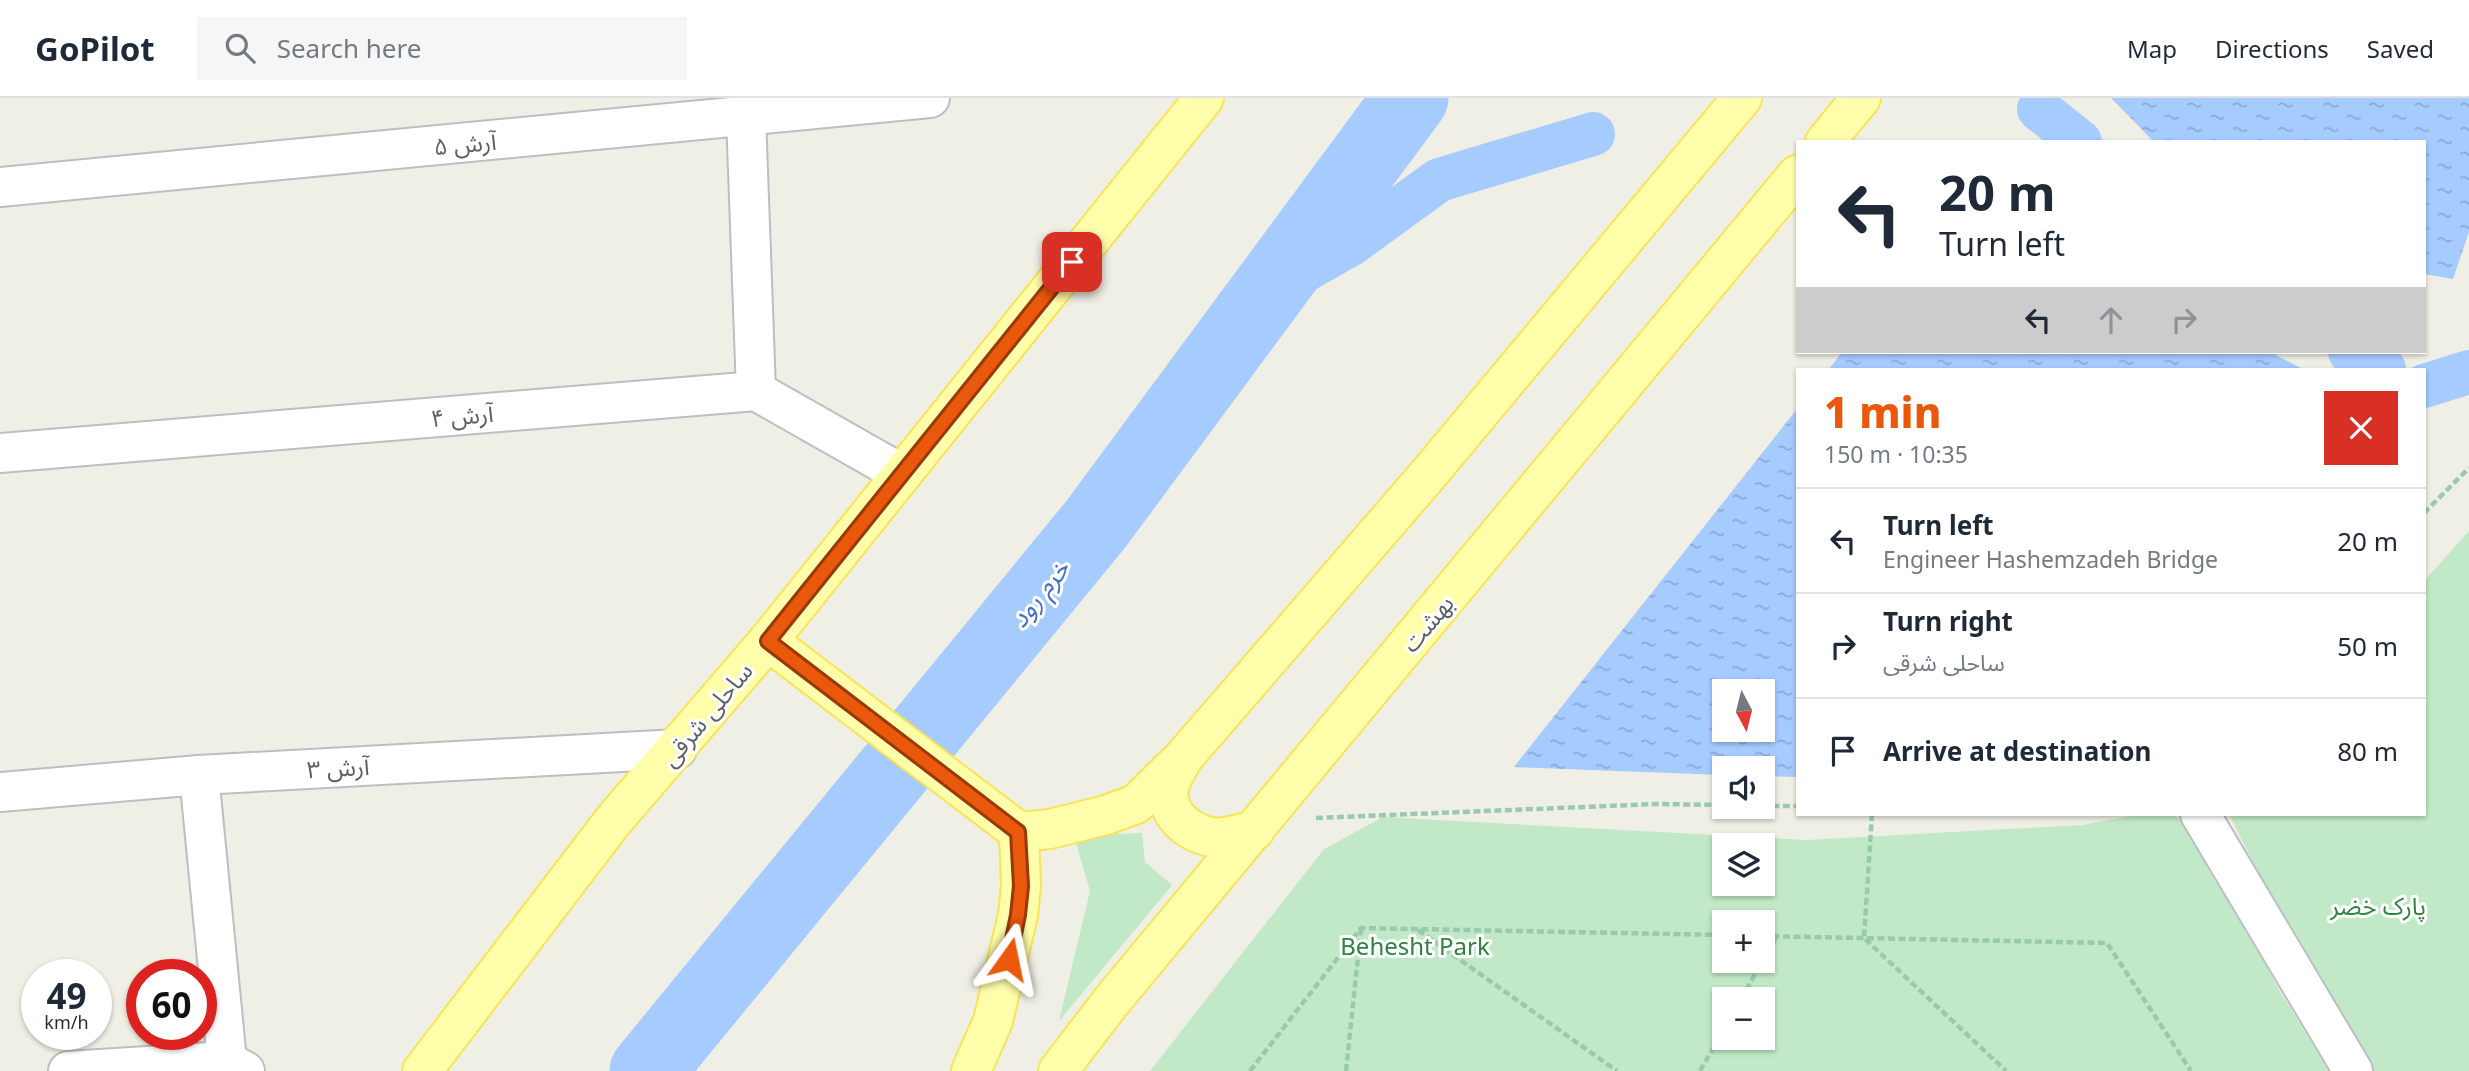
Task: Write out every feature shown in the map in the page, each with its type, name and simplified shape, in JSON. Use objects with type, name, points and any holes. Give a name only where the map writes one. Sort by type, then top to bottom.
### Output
[{"type":"main road","name":"ساحلی شرقی","points":[[422,1071],[613,821],[768,641],[1205,98]]},
{"type":"main road","points":[[768,641],[1018,832],[1050,829],[1106,815],[1136,804],[1183,758],[1426,478],[1742,98]]},
{"type":"main road","points":[[1827,140],[1861,98]]},
{"type":"main road","name":"بهشت","points":[[1058,1071],[1110,1003],[1796,176]]},
{"type":"main road","points":[[1183,758],[1169,786],[1171,808],[1180,822],[1214,837],[1259,825]]},
{"type":"main road","points":[[971,1071],[993,1021],[1018,915],[1021,886],[1018,832]]},
{"type":"street","name":"آرش ۵","points":[[0,187],[930,98]]},
{"type":"street","points":[[746,116],[756,391],[902,474]]},
{"type":"street","name":"آرش ۴","points":[[0,453],[756,391]]},
{"type":"street","name":"آرش ۳","points":[[0,792],[198,775],[677,749]]},
{"type":"street","points":[[68,1071],[236,1066],[198,775]]},
{"type":"street","points":[[2201,816],[2353,1071]]},
{"type":"path","points":[[2426,511],[2469,468]]},
{"type":"path","points":[[1259,825],[1656,804],[1712,805]]},
{"type":"path","points":[[1775,806],[1796,806]]},
{"type":"path","points":[[1864,938],[1872,816]]},
{"type":"path","points":[[1361,928],[1712,935]]},
{"type":"path","points":[[1250,1071],[1361,928]]},
{"type":"path","points":[[1346,1071],[1361,928]]},
{"type":"path","points":[[1416,929],[1617,1071]]},
{"type":"path","points":[[1748,987],[1777,936],[2106,943],[2191,1071]]},
{"type":"path","points":[[1864,938],[2006,1071]]},
{"type":"path","points":[[1700,1071],[1712,1050]]},
{"type":"green space","name":"پارک خضر","points":[[2469,531],[2469,1071],[2360,1071],[2349,1055],[2230,816],[2426,816],[2426,579]]},
{"type":"green space","name":"Behesht Park","points":[[2131,816],[2175,816],[2217,851],[2275,983],[2329,1071],[1150,1071],[1324,849],[1383,817],[1712,835],[1712,896],[1775,896],[1775,838],[1807,840],[2082,825]]},
{"type":"green space","points":[[1142,833],[1145,862],[1172,885],[1059,1021],[1090,891],[1074,836]]},
{"type":"water","points":[[2111,98],[2469,98],[2469,232],[2453,279],[2426,274],[2426,140],[2152,140]]},
{"type":"water","points":[[1840,354],[2274,354],[2301,368],[1830,368]]},
{"type":"water","points":[[1796,410],[1796,777],[1775,776],[1775,756],[1712,756],[1712,775],[1514,767]]},
{"type":"waterway","name":"خرم رود","points":[[647,1071],[1096,524],[1411,98]]},
{"type":"waterway","points":[[2039,109],[2078,140]]},
{"type":"waterway","points":[[1267,292],[1351,244],[1439,180],[1593,134]]},
{"type":"waterway","points":[[2354,354],[2382,368]]},
{"type":"waterway","points":[[2426,385],[2469,372]]},
{"type":"route","points":[[1009,959],[1021,886],[1018,832],[768,641],[1072,262]]}]
